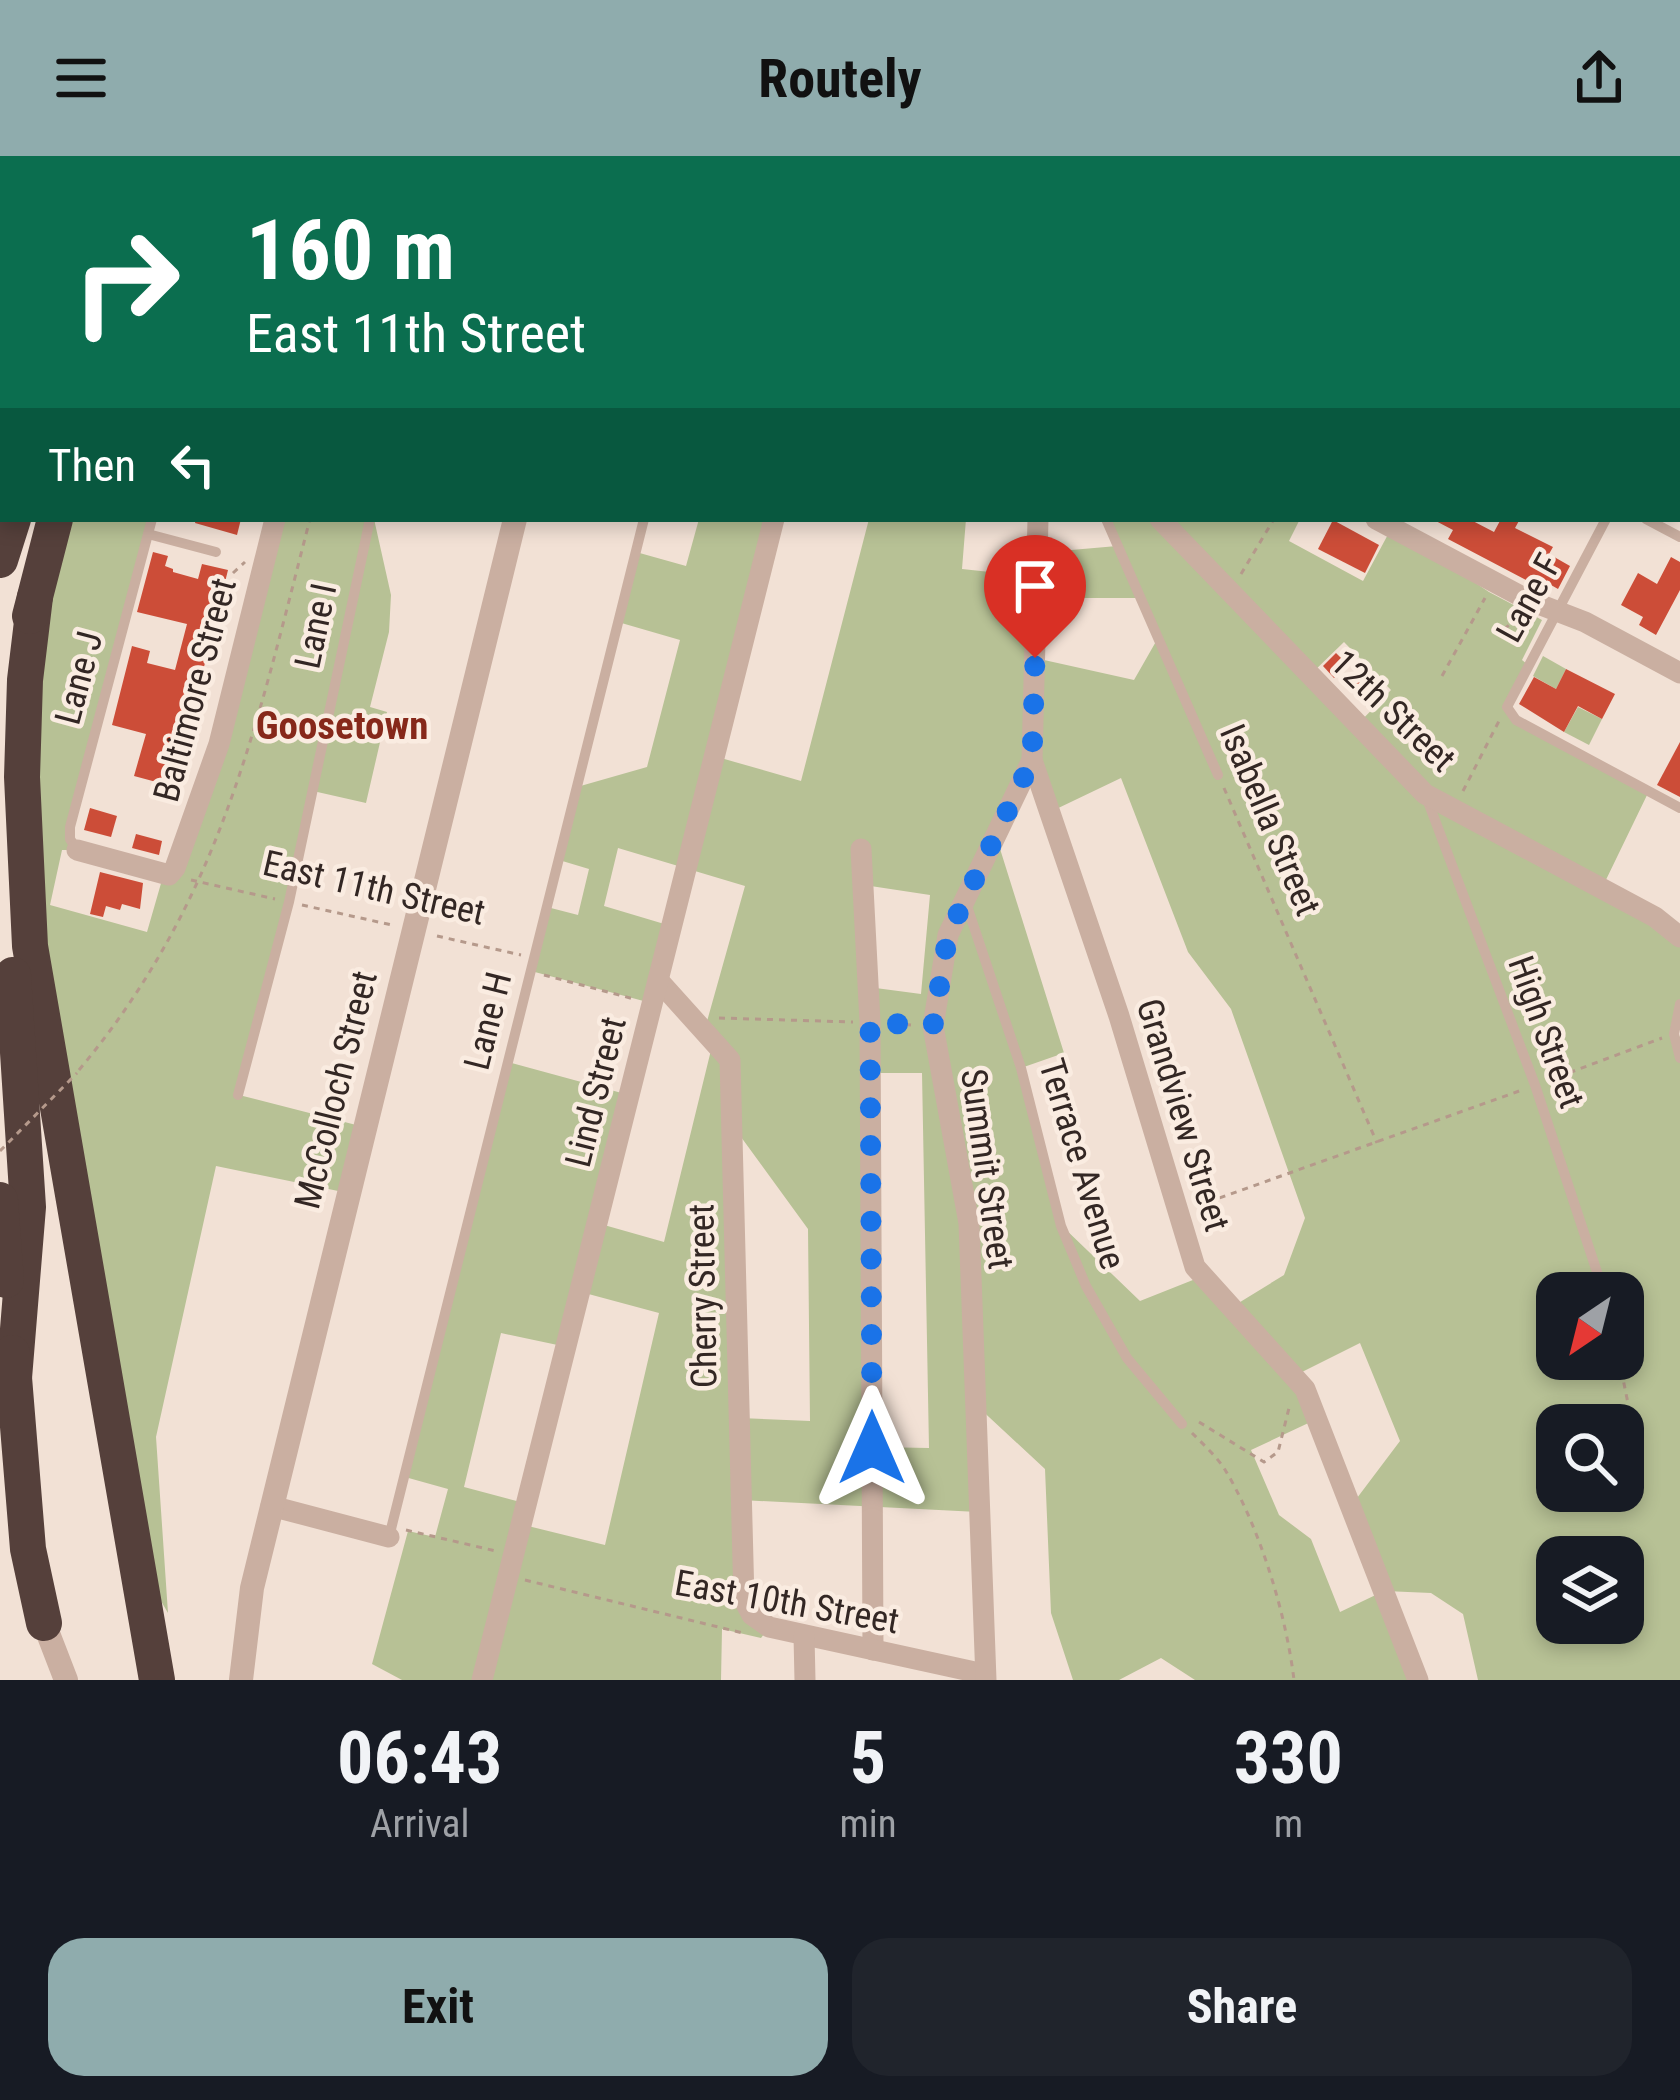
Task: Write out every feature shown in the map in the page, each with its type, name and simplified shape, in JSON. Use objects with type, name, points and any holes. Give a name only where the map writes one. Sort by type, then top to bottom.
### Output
[{"type":"highway","points":[[0,560],[12,522]]},
{"type":"highway","points":[[14,1378],[28,1207],[14,998],[8,763],[13,690],[54,522]]},
{"type":"highway","points":[[35,597],[22,778],[28,924],[64,1158],[157,1680]]},
{"type":"highway","points":[[0,1200],[28,1550],[44,1622]]},
{"type":"highway","points":[[138,1680],[145,1609]]},
{"type":"street","name":"Baltimore Street","points":[[77,850],[169,875],[208,781],[274,522]]},
{"type":"street","name":"McColloch Street","points":[[245,1674],[252,1588],[513,522]]},
{"type":"street","name":"Lind Street","points":[[482,1680],[772,522]]},
{"type":"street","name":"Grandview Street","points":[[1038,522],[1032,760],[1119,1016],[1195,1267],[1305,1389],[1418,1680]]},
{"type":"street","name":"12th Street","points":[[1163,522],[1425,794],[1655,917],[1680,937]]},
{"type":"street","points":[[1382,522],[1680,673]]},
{"type":"street","name":"Summit Street","points":[[985,1677],[968,1223],[933,1026],[948,935],[1032,760]]},
{"type":"street","points":[[861,849],[870,1022],[873,1650]]},
{"type":"street","name":"Cherry Street","points":[[658,980],[730,1060],[744,1600],[752,1615],[770,1627]]},
{"type":"street","points":[[272,1506],[391,1532]]},
{"type":"street","points":[[44,1622],[67,1680]]},
{"type":"street","name":"East 10th Street","points":[[770,1627],[985,1677]]},
{"type":"street","points":[[804,1636],[805,1680]]},
{"type":"lane","name":"Lane J","points":[[77,850],[70,827],[151,522]]},
{"type":"lane","name":"Lane I","points":[[238,1095],[289,902],[369,522]]},
{"type":"lane","name":"Lane H","points":[[391,1532],[643,522]]},
{"type":"lane","name":"Isabella Street","points":[[1107,522],[1218,775]]},
{"type":"lane","name":"Lane F","points":[[1507,707],[1604,522]]},
{"type":"lane","points":[[1652,522],[1680,537]]},
{"type":"lane","points":[[148,534],[216,552]]},
{"type":"lane","points":[[1507,707],[1516,719],[1680,808]]},
{"type":"lane","name":"High Street","points":[[1425,794],[1535,1085],[1597,1272]]},
{"type":"lane","name":"Terrace Avenue","points":[[965,900],[1021,1068],[1061,1226],[1086,1286],[1127,1358],[1178,1419]]},
{"type":"lane","points":[[1680,1004],[1675,1034],[1680,1058]]},
{"type":"path","points":[[0,1151],[117,1024],[150,974],[199,881],[243,773],[309,522]]},
{"type":"path","points":[[1235,585],[1272,522]]},
{"type":"path","points":[[1442,676],[1489,591]]},
{"type":"path","points":[[1504,629],[1524,610]]},
{"type":"path","points":[[1458,801],[1507,707]]},
{"type":"path","name":"Isabella Street","points":[[1218,775],[1378,1144]]},
{"type":"path","name":"East 11th Street","points":[[199,881],[412,930],[651,1003]]},
{"type":"path","points":[[689,1017],[933,1026]]},
{"type":"path","points":[[1178,1212],[1675,1034]]},
{"type":"path","points":[[1178,1419],[1202,1424],[1253,1457],[1271,1460],[1278,1453],[1287,1423],[1293,1376]]},
{"type":"path","points":[[1178,1419],[1221,1463],[1248,1512],[1281,1614],[1294,1680]]},
{"type":"path","name":"East 10th Street","points":[[391,1532],[761,1638],[770,1627]]},
{"type":"green space","points":[[59,522],[151,522],[70,827],[77,850],[62,850],[50,905],[147,932],[164,873],[175,868],[274,522],[375,522],[391,595],[389,632],[370,707],[387,712],[366,803],[313,791],[239,1095],[364,1127],[348,1193],[216,1166],[156,1437],[168,1613],[137,1560],[22,811]]},
{"type":"green space","points":[[698,522],[773,522],[714,756],[801,781],[868,522],[966,522],[962,569],[1036,577],[1037,553],[1117,546],[1107,522],[1298,522],[1289,541],[1363,581],[1392,527],[1489,592],[1542,620],[1522,660],[1527,664],[1510,713],[1649,791],[1602,888],[1680,937],[1675,1033],[1680,1037],[1680,1680],[1478,1680],[1463,1614],[1431,1593],[1385,1591],[1418,1680],[1195,1680],[1161,1658],[1119,1680],[1073,1680],[1051,1613],[1045,1469],[975,1404],[978,1512],[741,1500],[744,1600],[769,1627],[761,1638],[722,1629],[721,1680],[402,1680],[372,1664],[408,1531],[435,1537],[448,1489],[405,1477],[508,1062],[629,1095],[597,1223],[664,1242],[713,1042],[704,1032],[745,886],[618,848],[604,906],[671,926],[651,1003],[531,971],[547,907],[578,915],[589,869],[559,860],[577,787],[647,767],[680,640],[618,622],[636,552],[686,566]],"holes":[[[1037,598],[1140,598],[1158,638],[1134,680],[1035,658]],[[1344,642],[1391,690],[1357,725],[1309,676]],[[1033,762],[1050,812],[1121,778],[1188,952],[1231,1009],[1305,1218],[1284,1275],[1232,1307],[1203,1276],[1140,1301],[1061,1225],[1021,1068],[1064,1053],[996,836]],[[864,885],[930,895],[921,994],[868,987]],[[871,1073],[922,1073],[929,1448],[873,1447]],[[733,1126],[808,1229],[810,1421],[740,1418]],[[581,1292],[659,1313],[605,1545],[524,1525],[528,1504],[464,1487],[501,1333],[567,1347]],[[1360,1343],[1400,1441],[1351,1506],[1384,1591],[1340,1612],[1311,1539],[1279,1515],[1251,1450],[1317,1419],[1294,1376]]]},
{"type":"green space","points":[[1543,656],[1566,669],[1556,689],[1533,676]]},
{"type":"green space","points":[[1578,707],[1602,719],[1589,745],[1564,732]]},
{"type":"building","points":[[195,522],[240,522],[237,535]]},
{"type":"building","points":[[1332,522],[1379,545],[1365,573],[1318,549]]},
{"type":"building","points":[[1438,522],[1475,522],[1494,532],[1499,522],[1518,522],[1515,528],[1553,547],[1549,554],[1570,566],[1558,589],[1551,585],[1547,591],[1448,539],[1453,530]]},
{"type":"building","points":[[153,552],[168,556],[165,566],[173,572],[198,579],[202,564],[228,570],[201,679],[205,680],[202,694],[175,787],[134,776],[146,734],[112,725],[132,646],[150,651],[147,663],[175,670],[187,624],[137,612]]},
{"type":"building","points":[[1671,557],[1680,562],[1680,590],[1656,635],[1639,625],[1643,617],[1621,605],[1638,573],[1657,584]]},
{"type":"building","points":[[1336,653],[1348,665],[1334,678],[1323,666]]},
{"type":"building","points":[[1566,669],[1615,694],[1602,719],[1578,706],[1564,732],[1519,704],[1534,677],[1556,689]]},
{"type":"building","points":[[1366,673],[1382,689],[1367,704],[1351,687]]},
{"type":"building","points":[[1680,742],[1680,797],[1657,785]]},
{"type":"building","points":[[90,808],[117,816],[111,837],[84,830]]},
{"type":"building","points":[[136,834],[162,841],[159,855],[132,848]]},
{"type":"building","points":[[100,872],[143,883],[140,909],[122,904],[120,910],[106,906],[103,917],[90,914]]},
{"type":"district","name":"Goosetown","points":[[342,726]]},
{"type":"route","points":[[872,1448],[870,1022],[933,1026],[948,935],[1032,760],[1035,658]]}]
